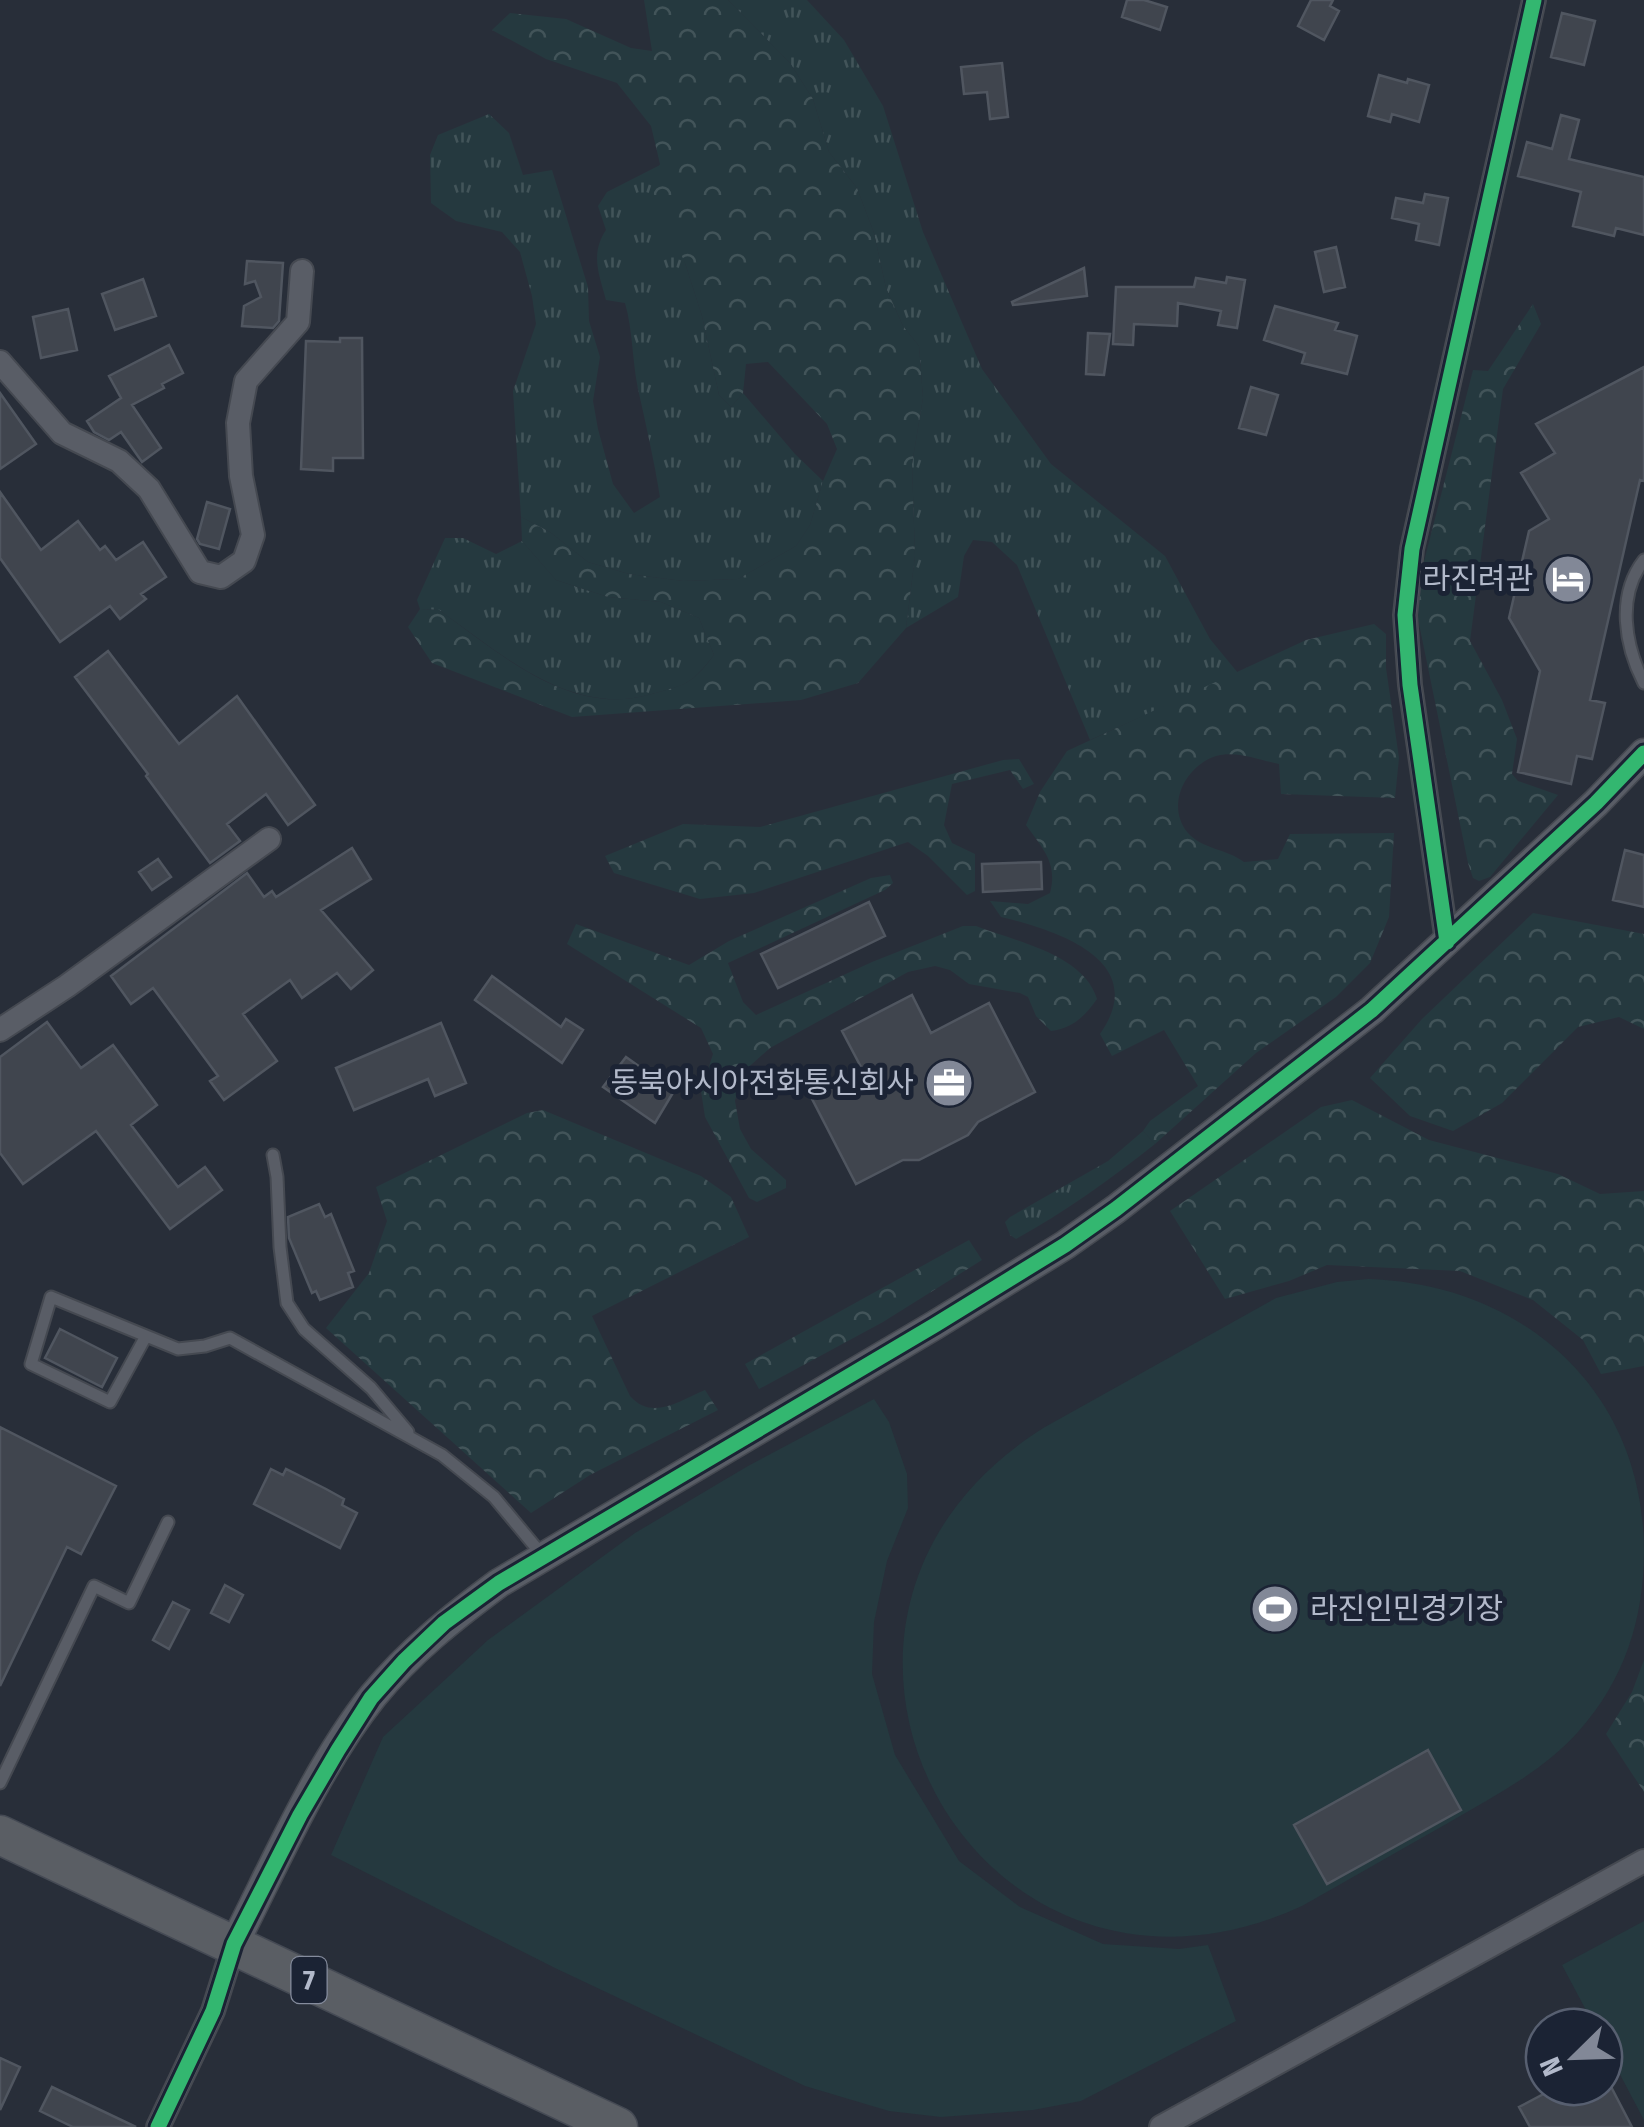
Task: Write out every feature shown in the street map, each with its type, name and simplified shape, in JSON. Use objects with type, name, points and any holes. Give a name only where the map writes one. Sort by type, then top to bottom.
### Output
[{"type":"highway","name":"7","points":[[0,1835],[618,2127]]},
{"type":"street","points":[[1447,942],[1410,685],[1405,615],[1412,549],[1534,0]]},
{"type":"street","points":[[0,362],[62,433],[119,461],[148,489],[200,572],[220,577],[244,562],[253,535],[242,476],[238,423],[246,381],[298,322],[302,271]]},
{"type":"street","points":[[158,2127],[213,2011],[234,1944],[300,1815],[371,1698],[444,1623],[543,1556],[1066,1245],[1372,1010],[1596,804],[1644,753]]},
{"type":"street","points":[[0,1030],[67,986],[269,838]]},
{"type":"street","points":[[1161,2127],[1644,1861]]},
{"type":"lane","points":[[1644,560],[1632,582],[1625,615],[1629,650],[1644,683]]},
{"type":"lane","points":[[273,1155],[287,1303],[304,1330],[371,1388],[414,1440]]},
{"type":"lane","points":[[146,1336],[110,1402],[32,1364],[51,1297],[178,1349],[230,1338],[442,1455],[494,1496],[543,1556]]},
{"type":"lane","points":[[0,1783],[94,1586],[128,1603],[168,1522]]},
{"type":"green space","points":[[644,0],[728,0],[790,63],[813,99],[829,152],[857,188],[874,233],[886,288],[903,326],[919,346],[923,398],[912,464],[915,556],[906,628],[858,683],[801,700],[572,717],[432,663],[408,627],[420,609],[439,610],[538,678],[593,697],[622,699],[681,685],[694,678],[714,655],[699,618],[661,602],[608,597],[556,580],[522,541],[521,517],[550,532],[588,562],[629,574],[683,581],[738,579],[796,546],[810,525],[837,449],[827,424],[768,362],[746,364],[743,393],[731,407],[719,395],[702,316],[685,263],[651,188],[660,164],[651,126],[617,83],[546,59],[492,30],[510,13],[566,19],[631,48],[652,51]]},
{"type":"green space","points":[[728,0],[807,0],[844,40],[883,106],[923,232],[982,369],[1051,464],[1165,556],[1210,639],[1238,673],[1090,740],[1017,565],[992,542],[973,540],[964,556],[958,597],[906,628],[915,556],[912,464],[923,398],[919,346],[903,326],[886,288],[874,233],[857,188],[829,152],[813,99],[790,63]]},
{"type":"green space","points":[[489,114],[509,133],[523,175],[552,170],[588,287],[589,321],[600,357],[593,401],[613,484],[634,513],[660,497],[625,303],[606,300],[599,273],[598,247],[606,230],[598,206],[607,192],[660,165],[702,316],[719,395],[731,407],[743,393],[823,481],[810,525],[796,546],[738,579],[683,581],[629,574],[588,562],[550,532],[521,517],[513,391],[536,324],[520,252],[502,232],[456,221],[431,203],[430,155],[438,135]]},
{"type":"green space","points":[[1533,304],[1541,324],[1503,389],[1470,641],[1502,700],[1517,739],[1512,774],[1518,781],[1558,795],[1490,877],[1479,881],[1473,878],[1468,863],[1417,614],[1418,585],[1473,370],[1488,371]]},
{"type":"green space","points":[[445,538],[463,538],[496,554],[522,541],[556,580],[608,597],[661,602],[699,618],[714,655],[688,682],[652,694],[622,699],[565,690],[512,662],[439,610],[420,609],[417,600]]},
{"type":"green space","points":[[1374,624],[1386,634],[1386,668],[1399,758],[1395,798],[1281,794],[1279,764],[1223,754],[1205,761],[1187,778],[1178,811],[1181,822],[1194,838],[1244,862],[1278,859],[1290,834],[1394,833],[1389,917],[1370,963],[1336,997],[1256,1053],[1155,1144],[1143,1131],[1150,1121],[1198,1086],[1164,1030],[1112,1056],[1100,1034],[1113,1008],[1114,986],[1106,968],[1070,940],[1001,917],[990,901],[1028,904],[1050,893],[1050,865],[1026,825],[1040,792],[1067,751],[1306,640]]},
{"type":"green space","points":[[1019,759],[1034,784],[1023,789],[1010,770],[952,784],[944,825],[952,843],[975,854],[975,891],[967,895],[908,842],[754,893],[700,899],[614,873],[605,856],[683,824],[760,827],[1003,760]]},
{"type":"green space","points":[[890,875],[893,883],[885,890],[728,963],[743,1002],[756,1015],[963,926],[976,926],[1063,960],[1090,984],[1097,999],[1077,1021],[1051,1031],[1036,1016],[1028,997],[969,984],[950,970],[935,966],[908,972],[770,1048],[742,1073],[735,1101],[740,1129],[751,1149],[786,1180],[786,1188],[757,1202],[749,1198],[705,1117],[701,1091],[713,1054],[701,1028],[567,944],[576,924],[689,965],[729,941],[871,878]]},
{"type":"green space","points":[[1533,913],[1644,934],[1644,1029],[1619,1017],[1578,1027],[1502,1103],[1453,1131],[1410,1116],[1370,1078],[1422,1019]]},
{"type":"green space","points":[[1352,1100],[1429,1140],[1558,1174],[1600,1194],[1644,1191],[1644,1366],[1601,1374],[1583,1340],[1533,1300],[1460,1271],[1327,1265],[1289,1281],[1225,1299],[1170,1211],[1321,1107]]},
{"type":"green space","points":[[543,1110],[701,1176],[731,1197],[749,1237],[592,1316],[630,1396],[638,1403],[657,1408],[705,1390],[718,1410],[590,1475],[531,1513],[326,1328],[369,1273],[387,1221],[376,1187],[527,1113]]},
{"type":"green space","points":[[1143,1131],[1155,1144],[1052,1218],[1016,1239],[1010,1235],[1005,1222],[1010,1217],[1108,1161]]},
{"type":"green space","points":[[969,1240],[982,1260],[883,1322],[759,1389],[745,1364]]},
{"type":"green space","name":"라진인민경기장","points":[[1368,1279],[1425,1286],[1477,1301],[1524,1325],[1565,1357],[1598,1396],[1623,1442],[1639,1494],[1644,1551],[1635,1625],[1619,1670],[1578,1732],[1533,1771],[1302,1906],[1184,1936],[1080,1921],[996,1870],[936,1794],[905,1702],[910,1603],[955,1508],[1045,1427],[1276,1298],[1337,1282]]},
{"type":"green space","points":[[874,1399],[889,1422],[907,1474],[908,1508],[887,1561],[874,1622],[872,1674],[895,1755],[959,1861],[1020,1907],[1103,1944],[1179,1949],[1208,1945],[1236,2021],[1081,2101],[1033,2110],[941,2117],[889,2111],[805,2086],[555,1968],[331,1855],[383,1737],[488,1640],[635,1533],[748,1466]]},
{"type":"green space","points":[[1644,1660],[1644,1792],[1606,1734],[1632,1692]]},
{"type":"green space","points":[[1644,1921],[1644,2120],[1624,2082],[1624,2007],[1584,2007],[1562,1965]]},
{"type":"building","points":[[1127,0],[1167,7],[1160,30],[1122,17]]},
{"type":"building","points":[[1311,0],[1333,0],[1330,6],[1339,11],[1324,40],[1298,26]]},
{"type":"building","points":[[1562,13],[1595,21],[1584,65],[1551,57]]},
{"type":"building","points":[[1002,63],[1008,117],[990,119],[987,92],[964,94],[961,67]]},
{"type":"building","points":[[1379,75],[1429,85],[1419,122],[1392,114],[1390,122],[1368,116]]},
{"type":"building","points":[[1561,115],[1579,120],[1569,159],[1644,177],[1644,235],[1616,228],[1614,236],[1573,226],[1581,192],[1518,176],[1527,142],[1552,149]]},
{"type":"building","points":[[1425,194],[1448,198],[1439,245],[1416,240],[1419,224],[1392,218],[1396,198],[1423,203]]},
{"type":"building","points":[[1336,247],[1345,287],[1324,292],[1315,252]]},
{"type":"building","points":[[247,261],[283,263],[279,321],[273,328],[242,326],[244,306],[261,297],[255,281],[245,284]]},
{"type":"building","points":[[1084,268],[1087,296],[1013,305],[1012,302]]},
{"type":"building","points":[[1227,277],[1245,280],[1237,328],[1218,325],[1221,311],[1178,303],[1177,326],[1134,324],[1133,345],[1113,344],[1116,287],[1194,287],[1196,278],[1226,283]]},
{"type":"building","points":[[143,279],[156,316],[115,330],[102,294]]},
{"type":"building","points":[[1275,306],[1338,323],[1335,330],[1357,336],[1347,374],[1302,363],[1305,353],[1264,340]]},
{"type":"building","points":[[68,309],[77,350],[41,358],[33,317]]},
{"type":"building","points":[[1088,333],[1110,334],[1104,375],[1086,374]]},
{"type":"building","points":[[340,338],[362,338],[363,458],[333,458],[333,471],[301,469],[306,341],[340,342]]},
{"type":"building","points":[[169,345],[183,373],[132,405],[161,448],[142,462],[121,432],[109,440],[94,432],[87,421],[121,398],[109,376]]},
{"type":"building","name":"라진려관","points":[[1644,367],[1644,481],[1640,480],[1590,700],[1605,703],[1592,759],[1577,756],[1571,784],[1518,772],[1540,671],[1509,618],[1529,531],[1549,519],[1521,473],[1555,453],[1536,424]]},
{"type":"building","points":[[1251,387],[1278,395],[1266,435],[1239,428]]},
{"type":"building","points":[[0,393],[36,444],[0,469]]},
{"type":"building","points":[[0,492],[41,550],[78,521],[100,550],[105,546],[116,560],[143,542],[166,577],[141,594],[146,599],[120,619],[110,606],[60,642],[0,558]]},
{"type":"building","points":[[207,502],[230,509],[219,549],[200,544],[197,539]]},
{"type":"building","points":[[108,651],[179,744],[237,696],[315,805],[288,825],[266,794],[227,824],[240,841],[210,863],[75,677]]},
{"type":"building","points":[[352,848],[371,879],[321,910],[373,970],[351,989],[337,973],[302,998],[290,980],[243,1014],[277,1061],[224,1100],[210,1081],[218,1076],[153,988],[131,1004],[111,976],[247,873],[264,897],[272,891],[276,897]]},
{"type":"building","points":[[1625,850],[1644,855],[1644,907],[1613,900]]},
{"type":"building","points":[[158,859],[171,877],[152,890],[139,872]]},
{"type":"building","points":[[1041,862],[1042,889],[983,892],[982,864]]},
{"type":"building","points":[[869,902],[885,936],[778,988],[761,954]]},
{"type":"building","points":[[492,976],[561,1027],[566,1019],[583,1030],[562,1063],[475,1000]]},
{"type":"building","name":"동북아시아전화통신회사","points":[[912,995],[931,1033],[989,1003],[1035,1092],[978,1122],[968,1135],[919,1160],[903,1160],[856,1184],[810,1095],[862,1069],[842,1031]]},
{"type":"building","points":[[47,1022],[81,1068],[113,1045],[157,1105],[131,1125],[178,1187],[205,1167],[222,1190],[170,1229],[96,1131],[23,1184],[0,1153],[0,1057]]},
{"type":"building","points":[[441,1023],[466,1083],[435,1096],[428,1079],[354,1110],[336,1068]]},
{"type":"building","points":[[626,1057],[674,1091],[655,1123],[603,1087]]},
{"type":"building","points":[[319,1204],[325,1217],[331,1214],[354,1271],[348,1273],[353,1287],[320,1300],[316,1291],[312,1293],[289,1238],[288,1217]]},
{"type":"building","points":[[60,1329],[117,1358],[102,1387],[45,1358]]},
{"type":"building","points":[[0,1427],[116,1486],[81,1554],[67,1547],[0,1686]]},
{"type":"building","points":[[271,1469],[283,1475],[286,1469],[326,1489],[344,1499],[342,1505],[357,1513],[340,1548],[254,1504]]},
{"type":"building","points":[[225,1585],[243,1595],[229,1622],[211,1613]]},
{"type":"building","points":[[173,1602],[189,1610],[169,1649],[153,1640]]},
{"type":"building","points":[[1428,1750],[1461,1810],[1327,1884],[1294,1825]]},
{"type":"building","points":[[0,2058],[20,2067],[0,2110]]},
{"type":"building","points":[[52,2087],[136,2127],[73,2127],[40,2111]]},
{"type":"building","points":[[1519,2107],[1622,2107],[1632,2127],[1530,2127]]},
{"type":"cycle path","points":[[1447,942],[1410,685],[1405,615],[1412,549],[1534,0]]},
{"type":"cycle path","points":[[158,2127],[213,2011],[234,1944],[300,1815],[371,1698],[444,1623],[499,1583],[935,1325],[1116,1209],[1372,1010],[1596,803],[1644,753]]},
{"type":"place","name":"라진려관","points":[[1568,579]]},
{"type":"place","name":"동북아시아전화통신회사","points":[[949,1083]]},
{"type":"place","name":"라진인민경기장","points":[[1275,1609]]}]
